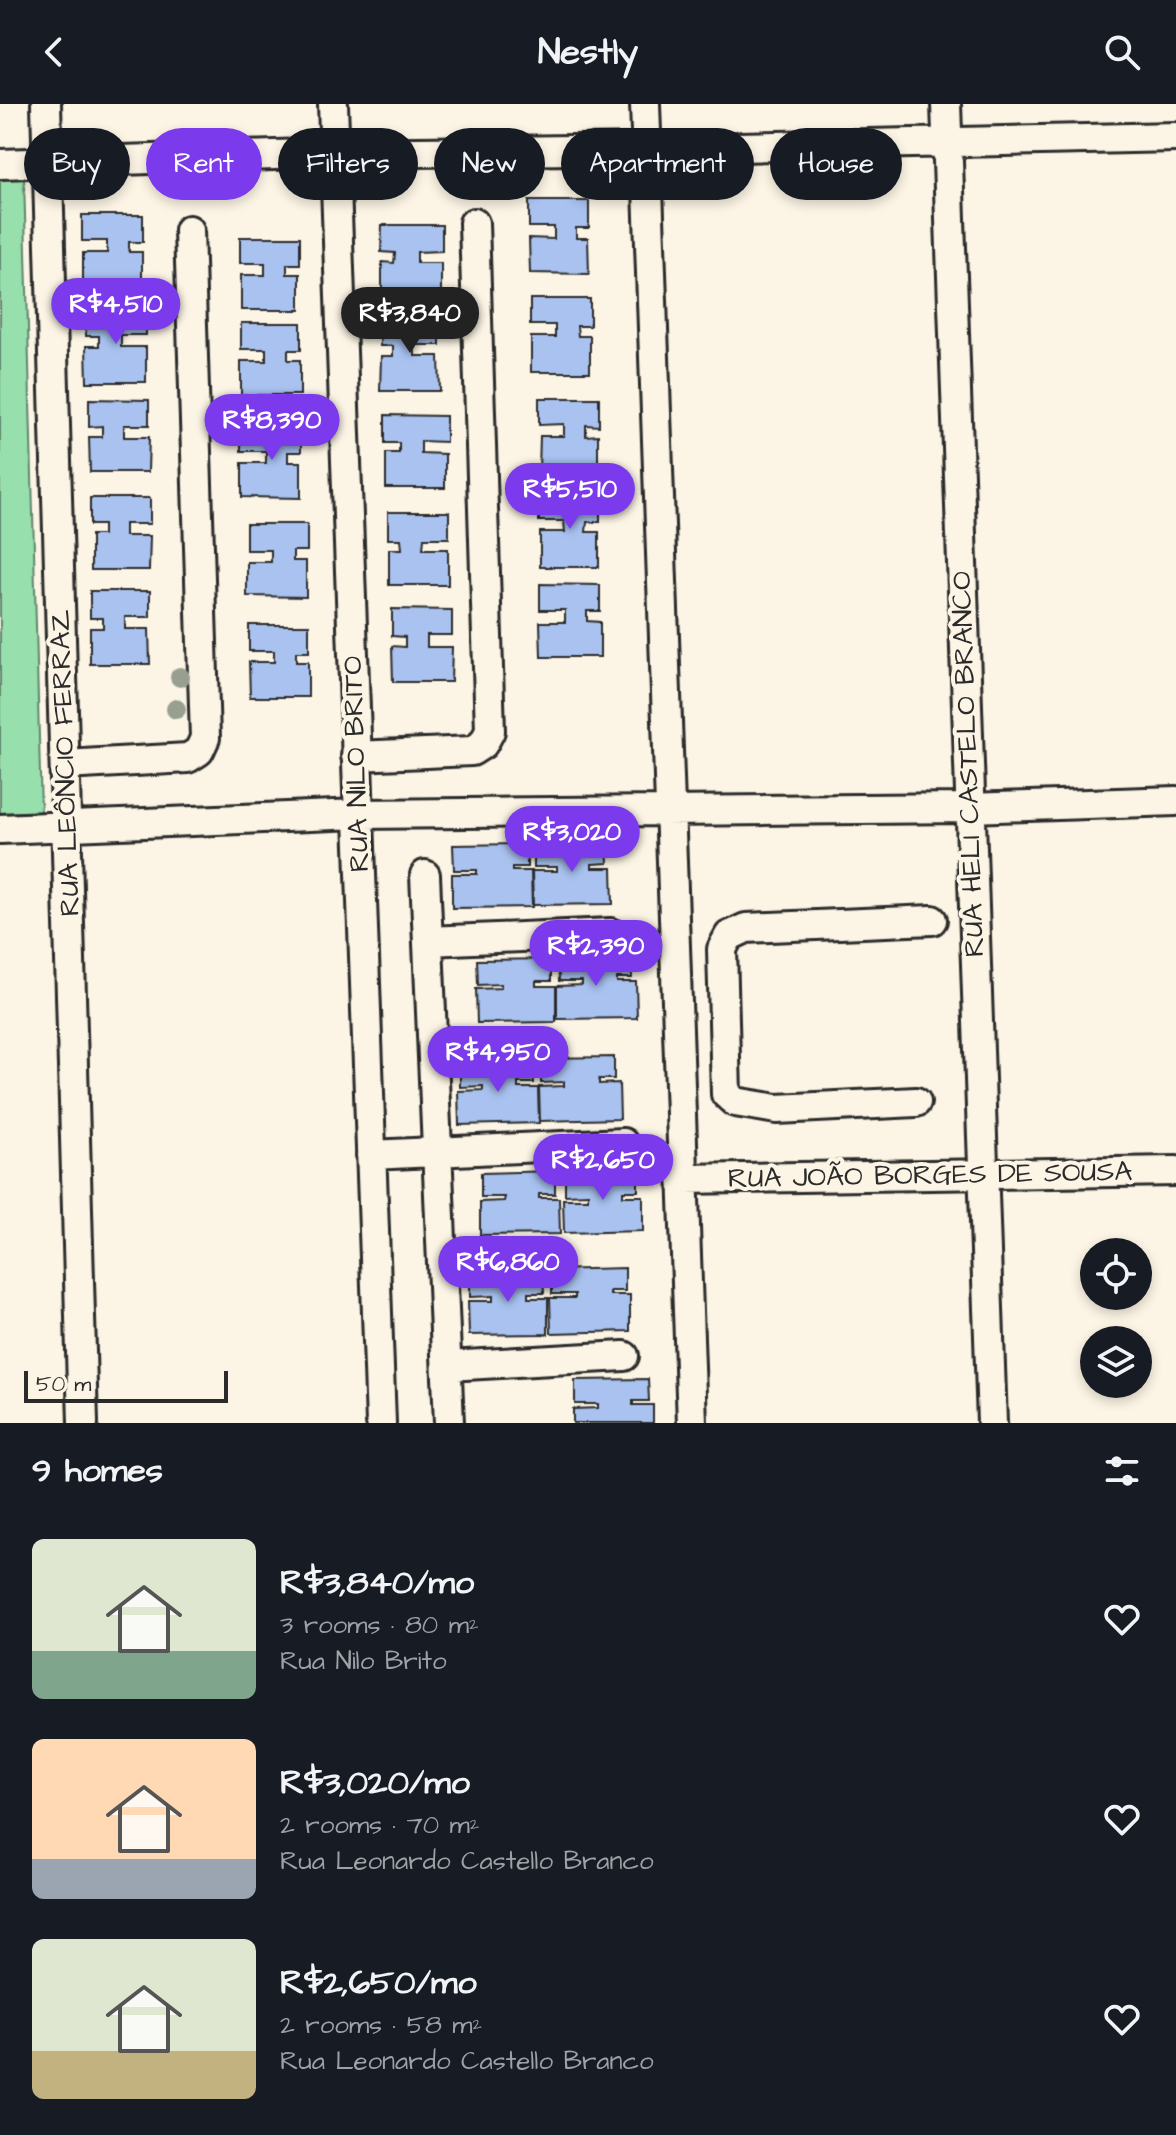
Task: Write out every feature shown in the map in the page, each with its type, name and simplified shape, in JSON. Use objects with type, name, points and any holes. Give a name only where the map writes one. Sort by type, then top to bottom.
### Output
[{"type":"street","name":"RUA LEÔNCIO FERRAZ","points":[[46,104],[47,128]]},
{"type":"street","name":"RUA NILO BRITO","points":[[333,104],[333,128]]},
{"type":"street","points":[[645,104],[646,128]]},
{"type":"street","name":"RUA HELI CASTELO BRANCO","points":[[946,104],[992,1423]]},
{"type":"street","points":[[754,147],[1176,137]]},
{"type":"street","points":[[418,152],[561,150]]},
{"type":"street","points":[[130,160],[278,155]]},
{"type":"street","points":[[0,164],[24,164]]},
{"type":"street","name":"RUA LEÔNCIO FERRAZ","points":[[49,200],[83,1423]]},
{"type":"street","name":"RUA NILO BRITO","points":[[336,200],[381,1423]]},
{"type":"street","points":[[649,200],[692,1423]]},
{"type":"street","points":[[356,756],[472,751],[483,744],[490,731],[474,223]]},
{"type":"street","points":[[65,765],[188,758],[199,751],[205,738],[189,230]]},
{"type":"street","points":[[0,829],[358,814],[969,808],[1176,801]]},
{"type":"street","points":[[425,875],[449,1423]]},
{"type":"street","points":[[916,1102],[777,1109],[735,1102],[726,1094],[722,949],[729,936],[746,928],[932,920]]},
{"type":"street","points":[[428,941],[611,933]]},
{"type":"street","points":[[678,1027],[724,1029]]},
{"type":"street","points":[[371,1155],[623,1143]]},
{"type":"street","name":"RUA JOÃO BORGES DE SOUSA","points":[[683,1179],[1176,1171]]},
{"type":"street","points":[[447,1366],[624,1356]]},
{"type":"green space","points":[[0,177],[24,177],[41,812],[0,813]]},
{"type":"building","points":[[529,201],[589,201],[589,228],[576,228],[576,238],[588,238],[589,274],[530,273],[529,238],[554,239],[554,227],[529,227]]},
{"type":"building","points":[[82,215],[143,215],[143,242],[129,242],[129,252],[142,252],[142,288],[83,288],[83,253],[107,253],[107,241],[82,241]]},
{"type":"building","points":[[382,225],[442,225],[442,251],[417,252],[417,263],[441,263],[441,298],[382,298],[382,262],[394,263],[395,253],[381,252]]},
{"type":"building","points":[[240,237],[300,237],[300,264],[287,264],[287,274],[300,274],[300,310],[241,310],[241,275],[265,275],[265,263],[240,263]]},
{"type":"building","points":[[530,299],[590,299],[590,326],[577,326],[578,336],[590,336],[590,372],[531,372],[531,337],[555,337],[555,325],[530,325]]},
{"type":"building","points":[[86,309],[146,309],[146,335],[121,335],[121,347],[146,347],[146,382],[87,382],[86,346],[99,346],[99,336],[86,336]]},
{"type":"building","points":[[380,319],[440,319],[440,345],[415,345],[415,356],[439,356],[440,391],[380,391],[381,356],[393,356],[393,346],[380,346]]},
{"type":"building","points":[[241,323],[301,323],[301,350],[288,350],[288,360],[300,360],[300,395],[241,395],[241,361],[266,361],[266,349],[241,349]]},
{"type":"building","points":[[539,398],[599,398],[599,426],[586,425],[586,436],[598,435],[598,471],[539,471],[540,436],[564,436],[564,424],[539,425]]},
{"type":"building","points":[[89,399],[149,400],[149,425],[124,425],[124,437],[149,437],[148,472],[90,472],[89,437],[102,437],[102,426],[89,427]]},
{"type":"building","points":[[385,415],[446,416],[446,442],[421,441],[421,453],[445,454],[445,488],[386,488],[386,453],[399,453],[399,443],[385,443]]},
{"type":"building","points":[[241,425],[301,425],[301,452],[288,452],[288,462],[301,462],[301,498],[242,497],[242,463],[266,463],[266,451],[241,451]]},
{"type":"building","points":[[539,495],[600,495],[600,522],[587,522],[586,532],[599,532],[599,567],[540,567],[540,532],[565,532],[564,521],[539,521]]},
{"type":"building","points":[[90,498],[150,498],[150,524],[125,524],[125,536],[150,536],[149,570],[91,570],[91,535],[103,535],[103,525],[90,525]]},
{"type":"building","points":[[388,512],[449,512],[449,538],[424,538],[423,549],[448,549],[448,585],[389,585],[389,549],[402,549],[401,539],[388,539]]},
{"type":"building","points":[[246,524],[307,524],[307,551],[293,551],[293,561],[306,561],[306,597],[247,596],[247,562],[271,562],[271,550],[246,550]]},
{"type":"building","points":[[540,584],[600,585],[600,611],[587,611],[587,621],[600,622],[600,657],[541,657],[540,622],[565,622],[565,610],[540,610]]},
{"type":"building","points":[[90,591],[150,591],[150,617],[125,617],[125,629],[149,629],[150,664],[90,664],[90,628],[103,628],[103,618],[90,618]]},
{"type":"building","points":[[392,609],[452,610],[452,635],[427,635],[427,647],[452,647],[451,682],[393,682],[392,646],[405,647],[405,637],[392,636]]},
{"type":"building","points":[[249,625],[309,625],[309,652],[296,652],[296,662],[308,662],[308,697],[250,697],[249,662],[274,662],[274,651],[249,651]]},
{"type":"building","points":[[607,841],[608,863],[592,864],[592,868],[612,868],[613,904],[533,905],[532,871],[557,871],[557,867],[534,867],[534,842]]},
{"type":"building","points":[[527,844],[527,867],[512,867],[512,871],[531,871],[532,907],[452,908],[452,874],[477,874],[477,870],[454,870],[453,845]]},
{"type":"building","points":[[631,956],[632,978],[617,978],[617,982],[636,982],[637,1018],[557,1019],[557,986],[582,985],[582,981],[559,981],[558,957]]},
{"type":"building","points":[[551,959],[551,981],[536,981],[536,986],[556,986],[556,1022],[477,1023],[476,989],[501,988],[501,984],[478,985],[477,960]]},
{"type":"building","points":[[614,1057],[614,1079],[599,1079],[599,1084],[619,1083],[620,1119],[540,1121],[539,1087],[564,1086],[564,1082],[541,1083],[540,1058]]},
{"type":"building","points":[[533,1061],[534,1083],[518,1083],[518,1088],[538,1088],[539,1123],[459,1125],[458,1091],[483,1090],[483,1086],[460,1087],[460,1062]]},
{"type":"building","points":[[638,1169],[638,1191],[623,1191],[623,1196],[643,1196],[643,1231],[564,1233],[563,1199],[588,1199],[588,1194],[565,1195],[565,1170]]},
{"type":"building","points":[[555,1171],[555,1194],[539,1194],[539,1198],[559,1198],[560,1234],[480,1235],[480,1202],[504,1201],[505,1197],[481,1197],[481,1173]]},
{"type":"building","points":[[625,1268],[625,1291],[610,1291],[610,1295],[630,1295],[630,1331],[551,1333],[550,1298],[575,1298],[575,1294],[552,1294],[552,1270]]},
{"type":"building","points":[[543,1271],[544,1293],[528,1293],[528,1298],[548,1298],[548,1334],[469,1335],[468,1301],[493,1301],[493,1296],[470,1297],[470,1272]]},
{"type":"building","points":[[648,1379],[649,1401],[633,1401],[633,1405],[653,1405],[653,1423],[573,1423],[573,1409],[598,1408],[598,1404],[575,1404],[575,1380]]}]
